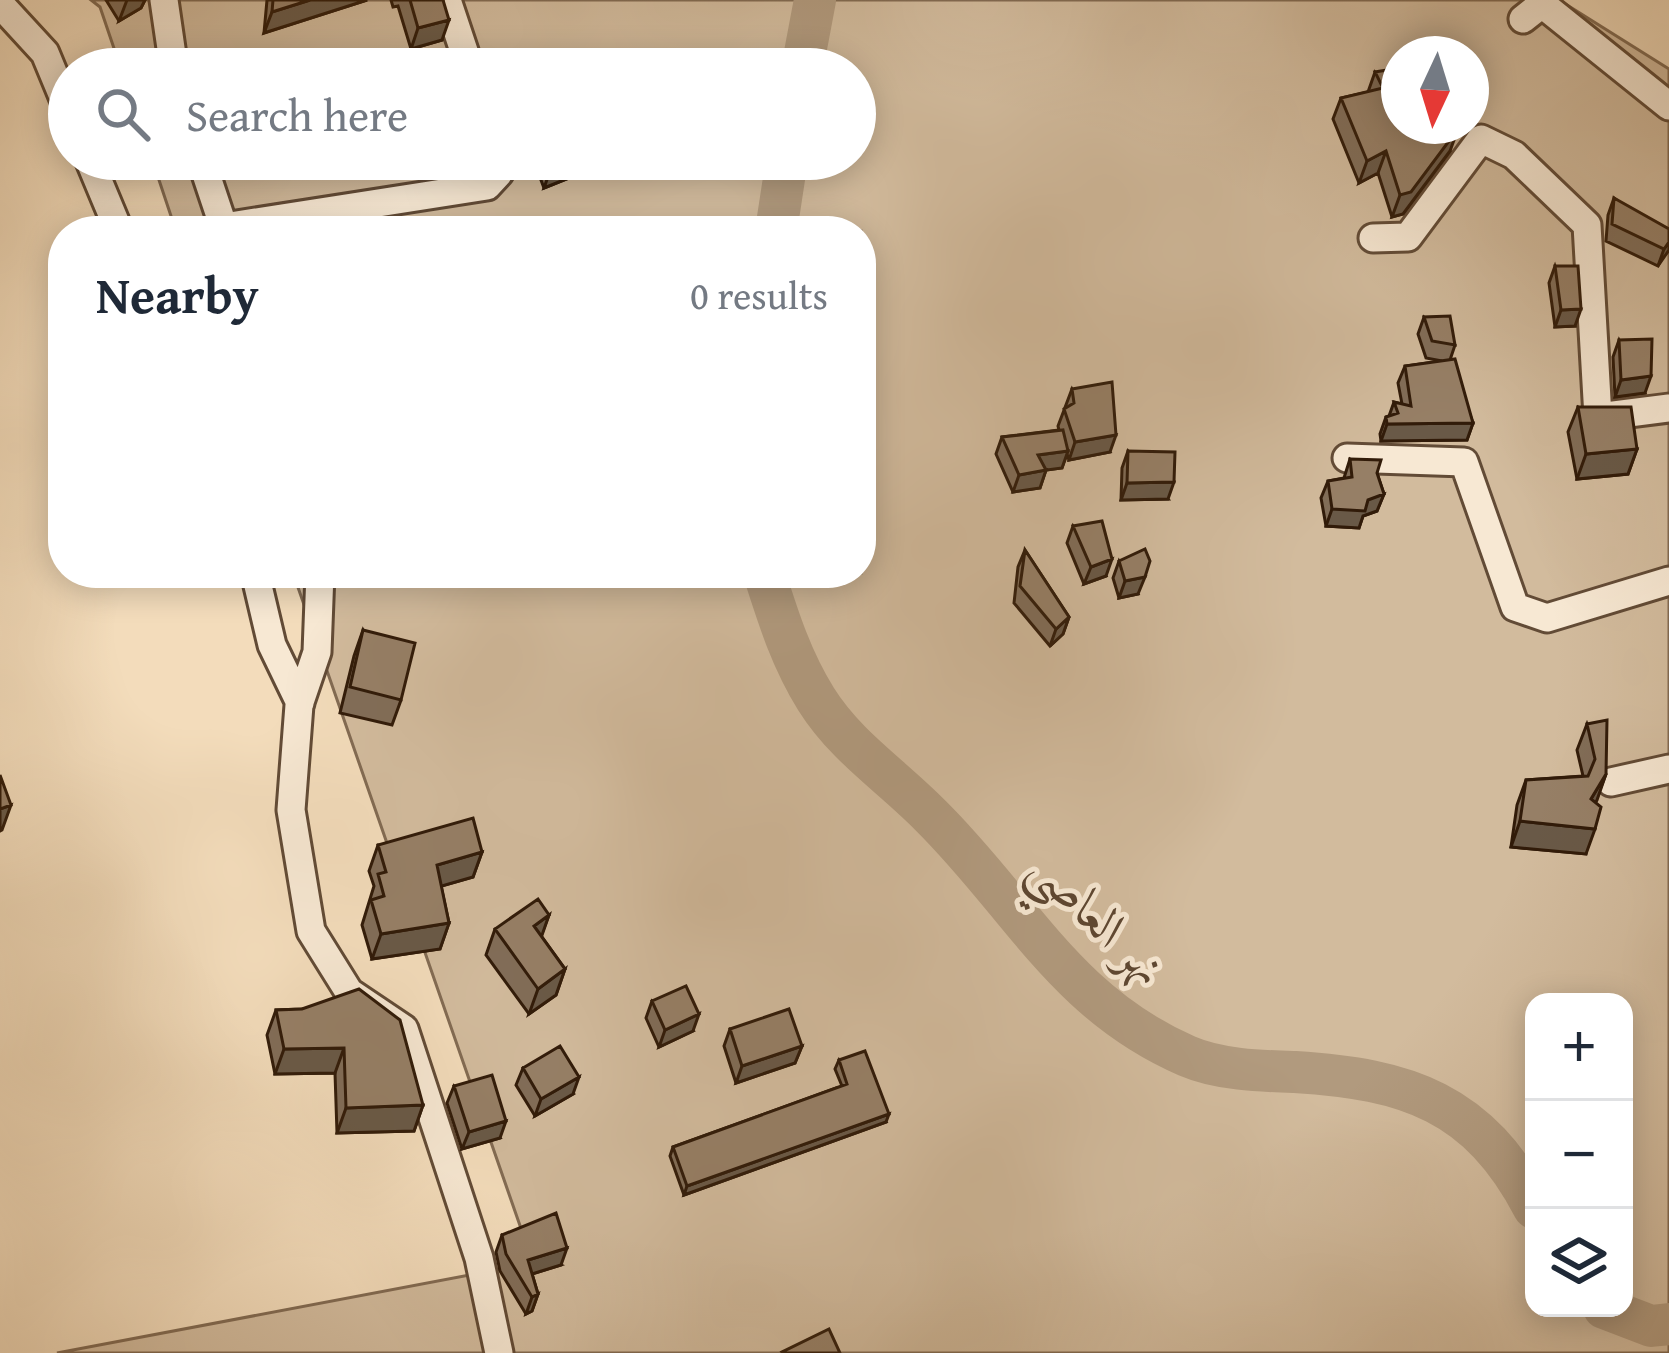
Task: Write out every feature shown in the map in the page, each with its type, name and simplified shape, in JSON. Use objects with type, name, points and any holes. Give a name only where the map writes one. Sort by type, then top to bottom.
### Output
[{"type":"street","points":[[164,0],[171,48]]},
{"type":"street","points":[[447,0],[463,48]]},
{"type":"street","points":[[0,4],[48,59]]},
{"type":"street","points":[[1534,8],[1669,106]]},
{"type":"street","points":[[1372,238],[1408,237],[1481,139],[1514,155],[1587,225],[1598,417],[1669,408]]},
{"type":"street","points":[[97,180],[113,216]]},
{"type":"street","points":[[208,180],[221,216]]},
{"type":"street","points":[[309,216],[487,186],[493,180]]},
{"type":"street","points":[[1347,458],[1464,462],[1515,607],[1547,618],[1669,581]]},
{"type":"street","points":[[259,588],[284,678],[300,703]]},
{"type":"street","points":[[319,588],[317,652],[300,703],[292,810],[311,931],[350,992],[404,1028],[478,1258],[499,1353]]},
{"type":"street","points":[[1611,782],[1669,769]]},
{"type":"shaded area","points":[[91,0],[1559,0],[1669,69],[1669,1353],[57,1353],[533,1263],[298,588],[876,588],[876,216],[171,216],[159,180],[876,180],[876,48],[114,48],[100,7]]},
{"type":"building","points":[[273,0],[310,0],[272,12]]},
{"type":"building","points":[[410,0],[443,0],[449,20],[418,28]]},
{"type":"building","points":[[1381,88],[1381,144],[1447,144],[1411,192],[1400,195],[1386,151],[1367,161],[1341,98]]},
{"type":"building","points":[[1614,198],[1669,229],[1664,249],[1612,224]]},
{"type":"building","points":[[1555,266],[1578,266],[1581,309],[1561,310]]},
{"type":"building","points":[[1450,316],[1455,345],[1432,341],[1424,317]]},
{"type":"building","points":[[1652,339],[1651,376],[1621,380],[1619,340]]},
{"type":"building","points":[[1455,359],[1473,423],[1387,424],[1386,417],[1398,413],[1394,402],[1411,406],[1405,366]]},
{"type":"building","points":[[1112,382],[1116,435],[1075,442],[1064,409],[1074,403],[1072,389]]},
{"type":"building","points":[[1578,407],[1631,407],[1637,449],[1586,454]]},
{"type":"building","points":[[1063,430],[1068,451],[1038,455],[1046,470],[1019,475],[1002,437]]},
{"type":"building","points":[[1128,451],[1175,452],[1174,482],[1127,483]]},
{"type":"building","points":[[1350,459],[1381,460],[1377,473],[1384,494],[1368,500],[1365,511],[1332,509],[1328,481],[1352,477]]},
{"type":"building","points":[[1102,521],[1112,559],[1091,567],[1073,526]]},
{"type":"building","points":[[1145,549],[1150,561],[1145,577],[1125,581],[1119,561]]},
{"type":"building","points":[[1025,550],[1069,617],[1056,629],[1020,586]]},
{"type":"building","points":[[363,630],[415,643],[401,700],[350,687]]},
{"type":"building","points":[[1607,720],[1606,774],[1591,799],[1601,807],[1595,829],[1520,821],[1526,780],[1588,776],[1595,759],[1587,724]]},
{"type":"building","points":[[0,775],[11,805],[0,809]]},
{"type":"building","points":[[473,818],[482,852],[437,865],[449,923],[381,934],[371,900],[384,896],[378,874],[386,872],[378,845]]},
{"type":"building","points":[[538,899],[549,915],[534,926],[565,969],[538,989],[495,929]]},
{"type":"building","points":[[686,986],[699,1014],[665,1030],[652,1001]]},
{"type":"building","points":[[359,989],[400,1020],[423,1105],[346,1108],[344,1048],[284,1049],[276,1010],[302,1009]]},
{"type":"building","points":[[789,1009],[802,1046],[742,1066],[730,1029]]},
{"type":"building","points":[[560,1046],[579,1077],[541,1099],[523,1068]]},
{"type":"building","points":[[865,1051],[889,1114],[687,1186],[673,1147],[847,1084],[839,1060]]},
{"type":"building","points":[[492,1075],[506,1121],[469,1132],[454,1086]]},
{"type":"building","points":[[556,1213],[567,1248],[528,1260],[538,1294],[532,1297],[506,1254],[502,1235]]},
{"type":"building","points":[[829,1329],[840,1353],[782,1352]]},
{"type":"waterway","name":"نهر العاصي","points":[[806,48],[815,0]]},
{"type":"waterway","name":"نهر العاصي","points":[[778,216],[784,180]]},
{"type":"waterway","name":"نهر العاصي","points":[[769,588],[792,653],[828,716],[931,816],[1047,950],[1108,1009],[1199,1061],[1372,1081],[1436,1103],[1489,1143],[1525,1193]]},
{"type":"waterway","name":"نهر العاصي","points":[[1628,1317],[1651,1326],[1669,1324]]}]
